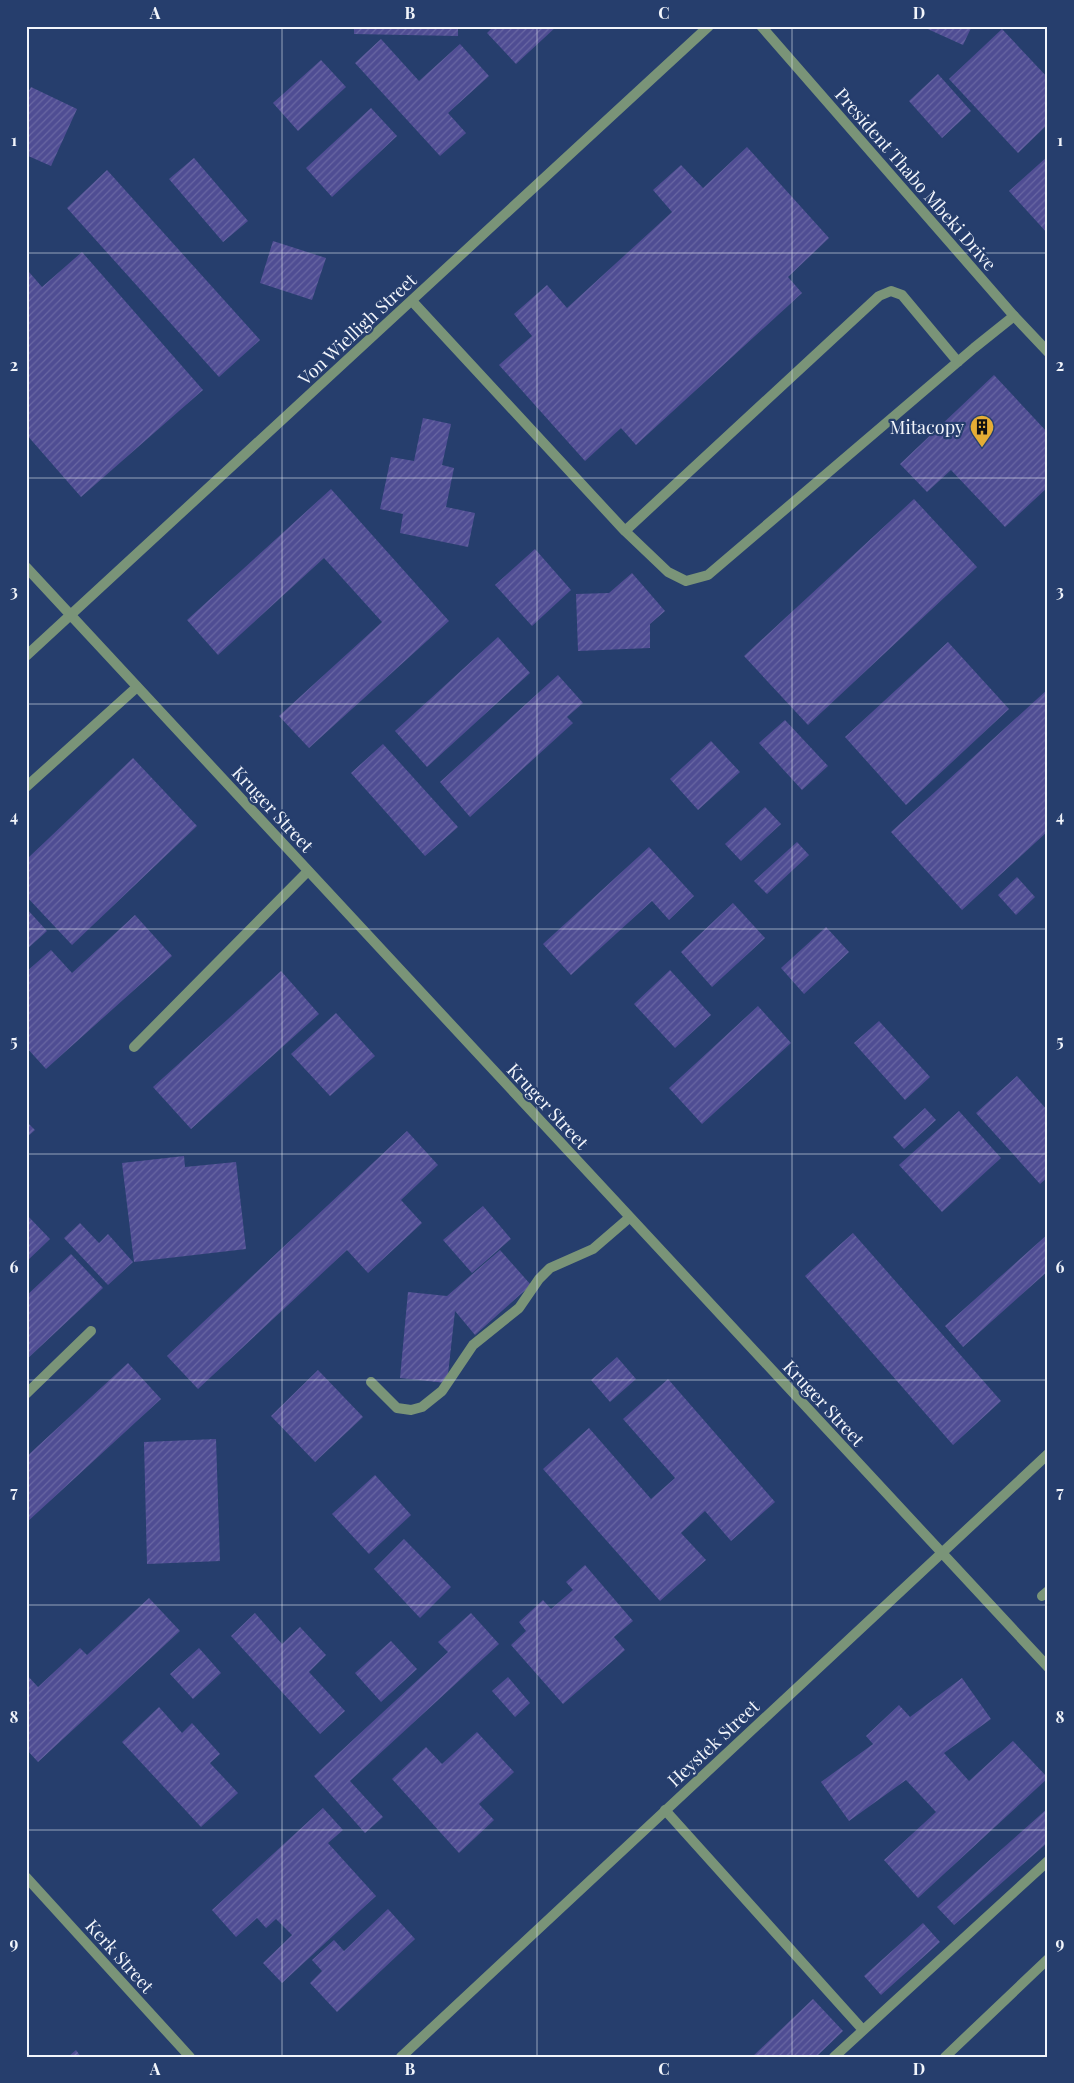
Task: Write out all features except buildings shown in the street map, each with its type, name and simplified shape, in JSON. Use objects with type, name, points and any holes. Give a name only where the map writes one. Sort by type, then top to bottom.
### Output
[{"type":"street","name":"Von Wielligh Street","points":[[26,656],[709,26]]},
{"type":"street","name":"President Thabo Mbeki Drive","points":[[761,26],[1014,316],[1048,352]]},
{"type":"street","points":[[625,531],[878,296],[890,291],[902,295],[958,362]]},
{"type":"street","points":[[412,301],[625,531],[668,572],[686,581],[708,575],[1014,316]]},
{"type":"street","name":"Kruger Street","points":[[26,567],[629,1218],[1048,1666]]},
{"type":"street","points":[[26,787],[137,687]]},
{"type":"street","points":[[134,1047],[308,871]]},
{"type":"street","points":[[370,1382],[397,1408],[411,1410],[422,1407],[442,1391],[473,1345],[518,1308],[550,1268],[593,1249],[629,1218]]},
{"type":"street","points":[[26,1394],[90,1332]]},
{"type":"street","name":"Heystek Street","points":[[402,2057],[1048,1454]]},
{"type":"street","points":[[665,1810],[864,2030]]},
{"type":"street","points":[[834,2057],[1048,1860]]},
{"type":"street","name":"Kerk Street","points":[[26,1878],[190,2057]]},
{"type":"street","points":[[945,2057],[1048,1959]]},
{"type":"place","name":"Mitacopy","points":[[982,448]]}]
